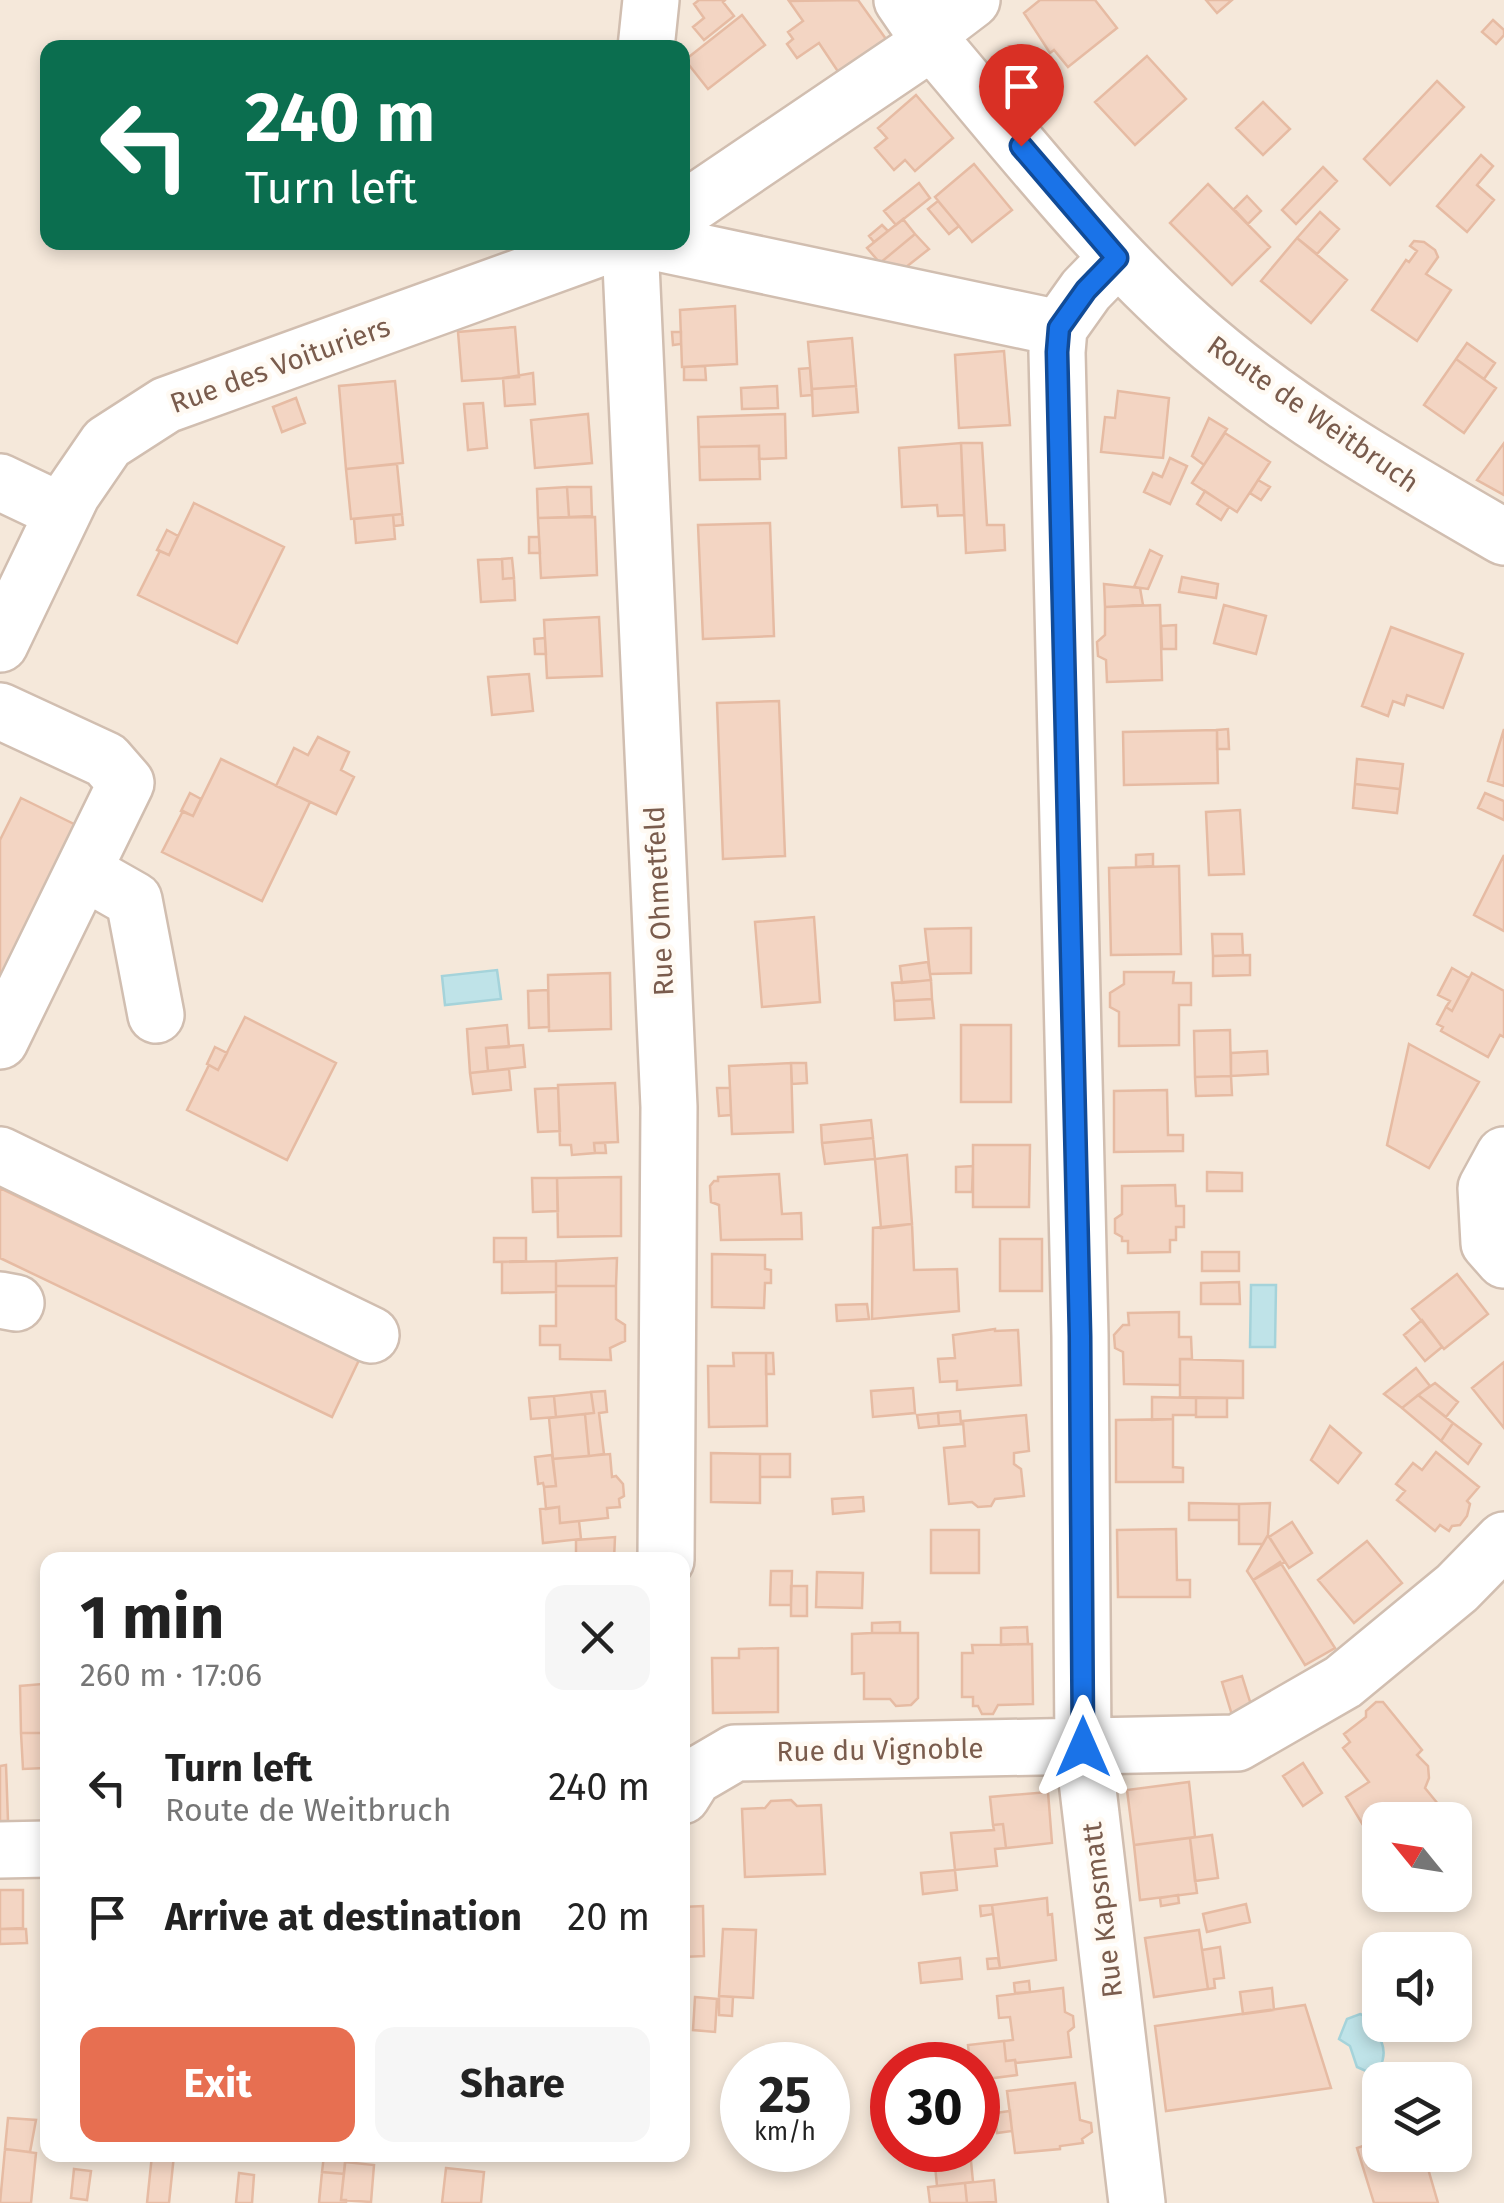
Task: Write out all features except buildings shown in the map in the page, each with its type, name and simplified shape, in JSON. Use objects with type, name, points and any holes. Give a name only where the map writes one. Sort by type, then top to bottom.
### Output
[{"type":"street","points":[[647,40],[651,0]]},
{"type":"street","points":[[690,207],[914,54],[914,17],[972,0]]},
{"type":"street","name":"Route de Weitbruch","points":[[914,17],[1117,258],[1237,366],[1370,460],[1504,537]]},
{"type":"street","name":"Rue des Voituriers","points":[[0,644],[63,512],[107,443],[166,404],[595,250]]},
{"type":"street","name":"Rue Ohmetfeld","points":[[630,250],[669,1107],[666,1552]]},
{"type":"street","points":[[690,250],[1059,328],[1086,290],[1117,258]]},
{"type":"street","name":"Rue Kapsmatt","points":[[1059,328],[1080,1336],[1083,1747],[1137,2203]]},
{"type":"street","points":[[0,482],[63,512]]},
{"type":"street","points":[[0,711],[106,760],[126,782],[0,1041]]},
{"type":"street","points":[[83,871],[134,900],[156,1015]]},
{"type":"street","points":[[0,1155],[371,1334]]},
{"type":"street","points":[[1504,1155],[1486,1188],[1490,1243],[1504,1260]]},
{"type":"street","name":"Rue du Vignoble","points":[[690,1776],[735,1753],[1237,1743],[1343,1682],[1457,1588],[1504,1540]]},
{"type":"street","points":[[0,1850],[40,1848]]},
{"type":"shaded area","points":[[0,0],[1504,0],[1504,2203],[0,2203]]},
{"type":"water","points":[[497,970],[501,999],[445,1005],[442,976]]},
{"type":"water","points":[[1251,1285],[1276,1285],[1275,1347],[1250,1347]]},
{"type":"water","points":[[1362,2015],[1362,2042],[1381,2042],[1382,2062],[1362,2062],[1362,2069],[1357,2067],[1350,2046],[1339,2039],[1347,2019]]},
{"type":"route","points":[[1021,146],[1117,258],[1086,290],[1059,328],[1057,352],[1080,1336],[1083,1747]]}]
